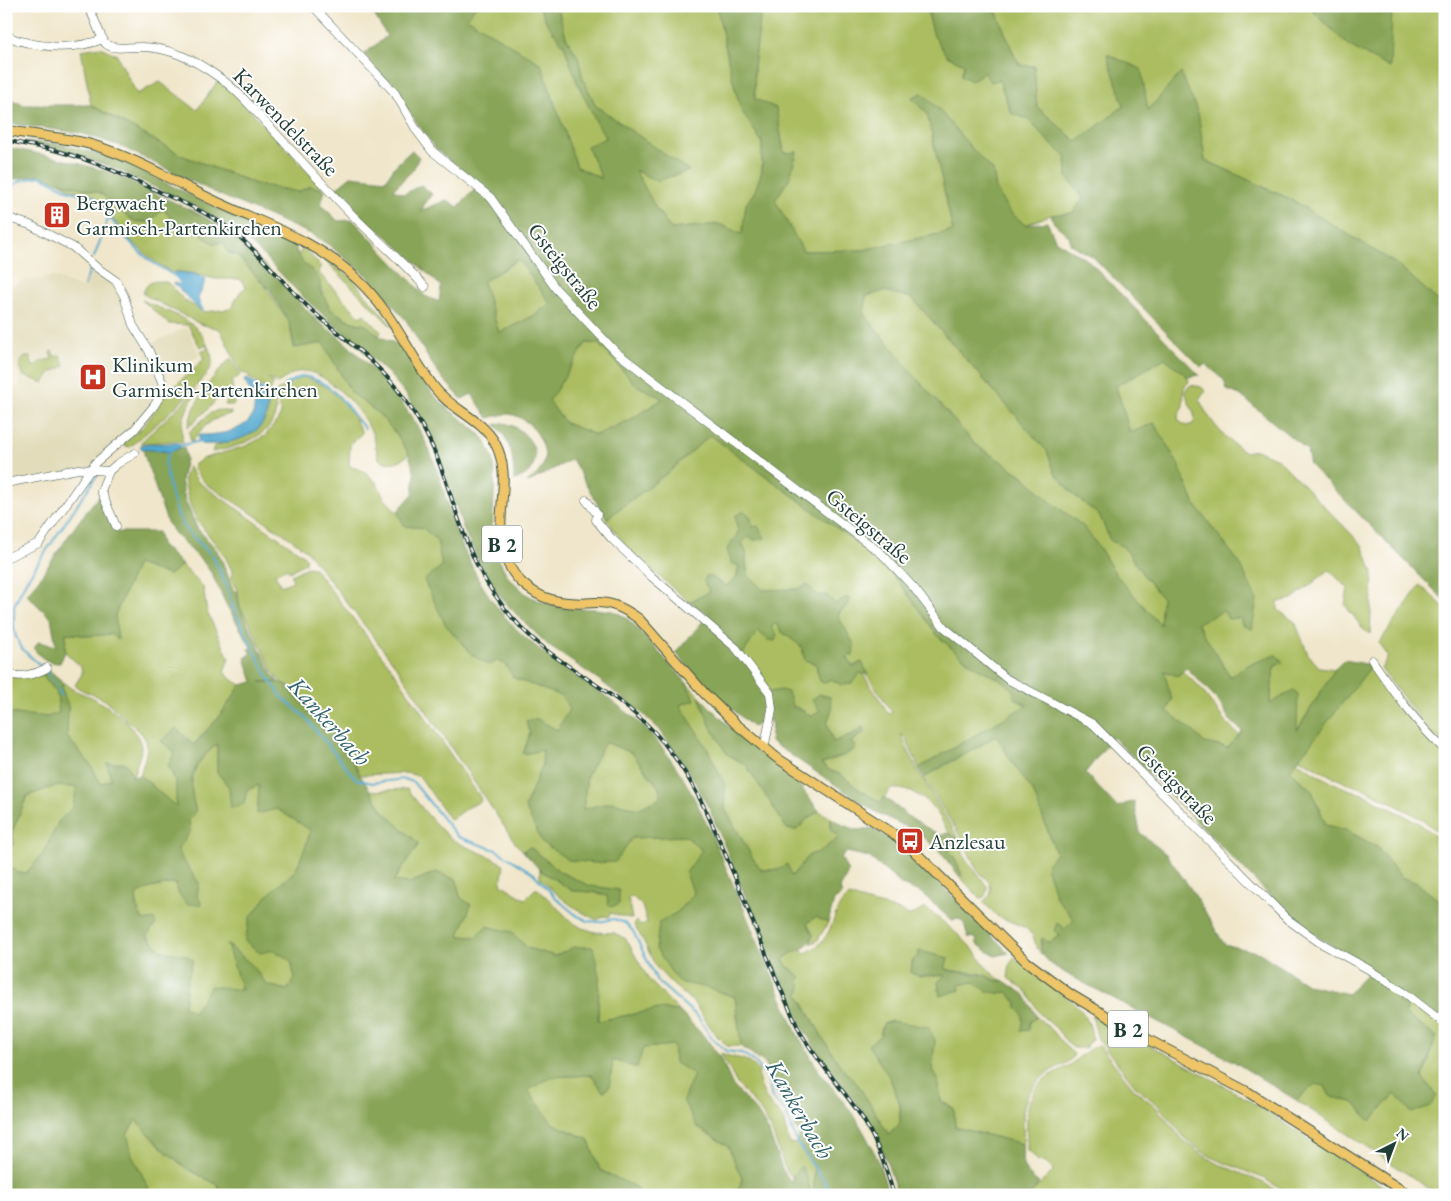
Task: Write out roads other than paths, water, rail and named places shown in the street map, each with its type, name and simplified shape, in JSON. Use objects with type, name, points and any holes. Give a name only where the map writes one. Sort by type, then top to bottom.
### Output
[{"type":"main road","name":"B 2","points":[[6,130],[77,141],[116,153],[217,202],[301,238],[329,255],[380,302],[435,389],[450,404],[482,427],[496,446],[502,473],[500,513],[502,547],[514,573],[530,590],[552,600],[569,603],[604,603],[627,610],[639,619],[718,708],[764,748],[891,832],[910,847],[1027,962],[1070,994],[1130,1030],[1248,1092],[1409,1195]]},
{"type":"street","points":[[6,36],[28,43],[51,47],[91,44],[103,39],[97,22],[88,6]]},
{"type":"street","name":"Gsteigstraße","points":[[313,6],[395,93],[432,151],[491,198],[556,289],[616,352],[882,554],[914,588],[944,627],[1007,679],[1093,724],[1287,919],[1319,942],[1368,969],[1405,993],[1445,1024]]},
{"type":"street","name":"Karwendelstraße","points":[[103,39],[109,46],[118,48],[147,47],[164,49],[175,53],[201,66],[233,88],[355,219],[404,263],[424,287]]},
{"type":"street","points":[[6,217],[30,225],[73,247],[116,281],[124,296],[133,324],[144,340],[162,382],[163,391],[134,430],[100,459],[38,543],[6,558]]},
{"type":"street","points":[[6,483],[78,470],[107,471],[134,453]]},
{"type":"street","points":[[107,471],[100,491],[116,526]]},
{"type":"street","points":[[586,500],[596,514],[596,520],[611,538],[652,577],[736,648],[770,693],[772,708],[764,748]]},
{"type":"street","points":[[1372,660],[1404,706],[1445,750]]},
{"type":"street","points":[[6,672],[10,675],[19,676],[36,674],[45,669]]},
{"type":"water","points":[[174,272],[195,274],[206,280],[198,299],[203,310],[202,312],[173,283],[182,285],[174,275]]},
{"type":"water","points":[[248,379],[267,393],[266,413],[260,427],[237,440],[218,444],[201,444],[198,439],[199,435],[212,435],[239,428],[252,416],[254,402],[244,380]]},
{"type":"water","points":[[177,443],[180,445],[180,448],[170,452],[142,449],[140,446],[144,444]]},
{"type":"waterway","name":"Kankerbach","points":[[6,191],[20,181],[40,176],[70,191],[94,197],[120,231],[139,251],[152,262],[176,277],[183,286]]},
{"type":"waterway","points":[[94,257],[109,217]]},
{"type":"waterway","points":[[84,286],[91,266]]},
{"type":"waterway","points":[[284,385],[303,376],[323,383],[338,396],[365,429]]},
{"type":"waterway","name":"Kankerbach","points":[[178,446],[201,441]]},
{"type":"waterway","name":"Kankerbach","points":[[169,451],[165,464],[170,490],[178,515],[185,529],[213,556],[226,585],[232,606],[269,679],[282,697],[305,717],[356,779],[372,783],[404,779],[413,782],[458,837],[496,850],[533,873],[558,900],[576,915],[588,921],[598,922],[614,919],[625,923],[633,931],[657,981],[698,1017],[711,1037],[726,1051],[742,1053],[755,1062],[767,1077],[772,1098],[786,1112],[797,1143],[834,1195]]},
{"type":"waterway","points":[[42,667],[23,650],[16,637],[14,606],[26,581],[98,474]]},
{"type":"waterway","points":[[45,670],[57,686],[61,696]]},
{"type":"railway","points":[[6,140],[61,152],[102,166],[212,217],[248,244],[306,305],[370,359],[395,387],[423,428],[442,470],[472,555],[500,603],[518,624],[546,650],[617,699],[644,721],[682,767],[712,823],[800,1032],[857,1110],[869,1130],[879,1151],[894,1195]]},
{"type":"place","name":"Bergwacht Garmisch-Partenkirchen","points":[[57,215]]},
{"type":"place","name":"Klinikum Garmisch-Partenkirchen","points":[[93,377]]},
{"type":"place","name":"Anzlesau","points":[[910,841]]}]
